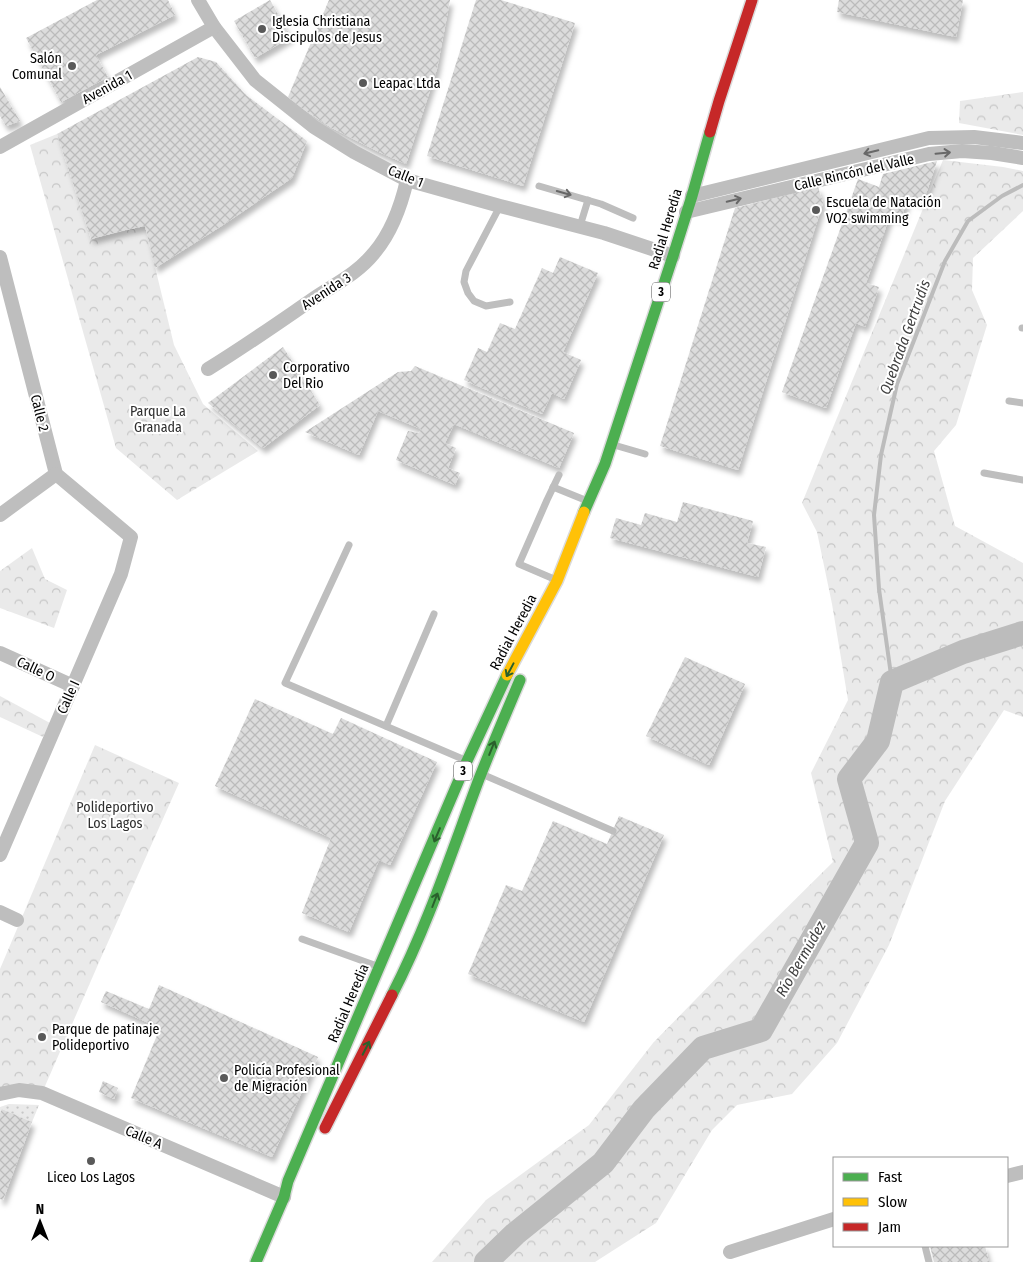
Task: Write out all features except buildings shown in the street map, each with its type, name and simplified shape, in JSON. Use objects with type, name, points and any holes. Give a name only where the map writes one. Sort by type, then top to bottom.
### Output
[{"type":"main road","name":"Radial Heredia","points":[[256,1262],[284,1198],[294,1166],[467,761],[507,676],[557,581],[604,464],[692,196],[719,102],[752,0]]},
{"type":"main road","points":[[284,1198],[296,1184],[404,972],[434,904],[481,774],[526,664],[557,581]]},
{"type":"main road","points":[[423,898],[438,862],[454,814],[467,761]]},
{"type":"main road","points":[[400,952],[398,964],[404,972]]},
{"type":"main road","points":[[294,1166],[331,1100],[383,988],[397,974],[404,972]]},
{"type":"street","name":"Calle 1","points":[[198,0],[214,27],[255,80],[314,127],[354,152],[407,180],[604,232],[672,256]]},
{"type":"street","name":"Avenida 1","points":[[0,147],[214,27]]},
{"type":"street","name":"Calle Rincón del Valle","points":[[692,196],[929,138],[974,137],[1023,142]]},
{"type":"street","name":"Calle Rincón del Valle","points":[[686,212],[930,154],[962,151],[992,152],[1023,158]]},
{"type":"street","name":"Avenida 3","points":[[208,369],[354,273],[374,254],[386,237],[402,200],[407,180]]},
{"type":"street","name":"Calle 2","points":[[0,256],[56,474]]},
{"type":"street","points":[[0,515],[56,474]]},
{"type":"street","name":"Calle I","points":[[0,855],[5,829],[73,686],[122,574],[131,537],[56,474]]},
{"type":"street","name":"Calle O","points":[[0,652],[73,686]]},
{"type":"street","points":[[0,912],[16,920]]},
{"type":"street","name":"Calle A","points":[[0,1094],[20,1090],[42,1093],[284,1198]]},
{"type":"street","points":[[1008,1176],[1023,1172]]},
{"type":"street","points":[[730,1252],[833,1219]]},
{"type":"lane","points":[[539,186],[601,204],[633,218]]},
{"type":"lane","points":[[580,226],[588,200]]},
{"type":"lane","points":[[500,206],[466,271],[464,282],[468,294],[474,300],[486,306],[510,302]]},
{"type":"lane","points":[[1008,401],[1023,404]]},
{"type":"lane","points":[[611,444],[645,454]]},
{"type":"lane","points":[[984,474],[1023,480]]},
{"type":"lane","points":[[557,581],[519,564],[559,475]]},
{"type":"lane","points":[[553,487],[588,501]]},
{"type":"lane","points":[[349,545],[285,683],[467,761]]},
{"type":"lane","points":[[386,726],[434,614]]},
{"type":"lane","points":[[481,774],[613,831]]},
{"type":"lane","points":[[302,938],[380,967]]},
{"type":"lane","points":[[926,1247],[929,1262]]},
{"type":"green space","points":[[1023,92],[1023,135],[959,123],[960,101]]},
{"type":"green space","name":"Parque La Granada","points":[[57,134],[91,239],[145,226],[174,345],[203,404],[258,451],[177,500],[116,448],[30,145]]},
{"type":"green space","points":[[943,160],[1023,171],[1023,211],[973,258],[972,290],[987,325],[956,425],[934,451],[955,526],[1023,563],[1023,717],[1004,710],[945,801],[889,945],[837,1043],[792,1094],[737,1105],[712,1130],[656,1223],[595,1262],[432,1262],[486,1200],[589,1125],[653,1043],[833,862],[811,773],[848,700],[832,604],[817,532],[802,503]]},
{"type":"green space","points":[[32,548],[45,579],[67,590],[54,628],[0,608],[0,571]]},
{"type":"green space","points":[[0,696],[50,723],[43,737],[0,717]]},
{"type":"green space","name":"Polideportivo Los Lagos","points":[[95,745],[179,783],[42,1093],[0,1094],[0,969]]},
{"type":"green space","points":[[9,1104],[39,1105],[32,1122],[2,1109],[0,1113],[0,1107]]},
{"type":"waterway","name":"Quebrada Gertrudis","points":[[892,682],[879,589],[874,515],[881,455],[897,384],[945,261],[968,221],[1002,196],[1023,185]]},
{"type":"waterway","name":"Río Bermúdez","points":[[486,1262],[515,1234],[603,1163],[644,1109],[703,1048],[761,1030],[867,843],[849,779],[878,741],[892,682],[963,652],[1023,633]]},
{"type":"traffic: fast","points":[[584,512],[605,464],[692,196],[710,132]]},
{"type":"traffic: fast","points":[[256,1262],[284,1197],[288,1181],[467,761],[507,675]]},
{"type":"traffic: fast","points":[[392,995],[428,915],[479,779],[520,680]]},
{"type":"traffic: slow","points":[[507,675],[557,581],[584,512]]},
{"type":"traffic: jam","points":[[710,132],[752,0]]},
{"type":"traffic: jam","points":[[325,1128],[392,995]]},
{"type":"place","name":"Iglesia Christiana Discipulos de Jesus","points":[[262,29]]},
{"type":"place","name":"Salón Comunal","points":[[72,66]]},
{"type":"place","name":"Leapac Ltda","points":[[363,83]]},
{"type":"place","name":"Escuela de Natación VO2 swimming","points":[[816,210]]},
{"type":"place","name":"Corporativo Del Rio","points":[[273,375]]},
{"type":"place","name":"Parque de patinaje Polideportivo","points":[[42,1037]]},
{"type":"place","name":"Policía Profesional de Migración","points":[[224,1078]]},
{"type":"place","name":"Liceo Los Lagos","points":[[91,1161]]}]
